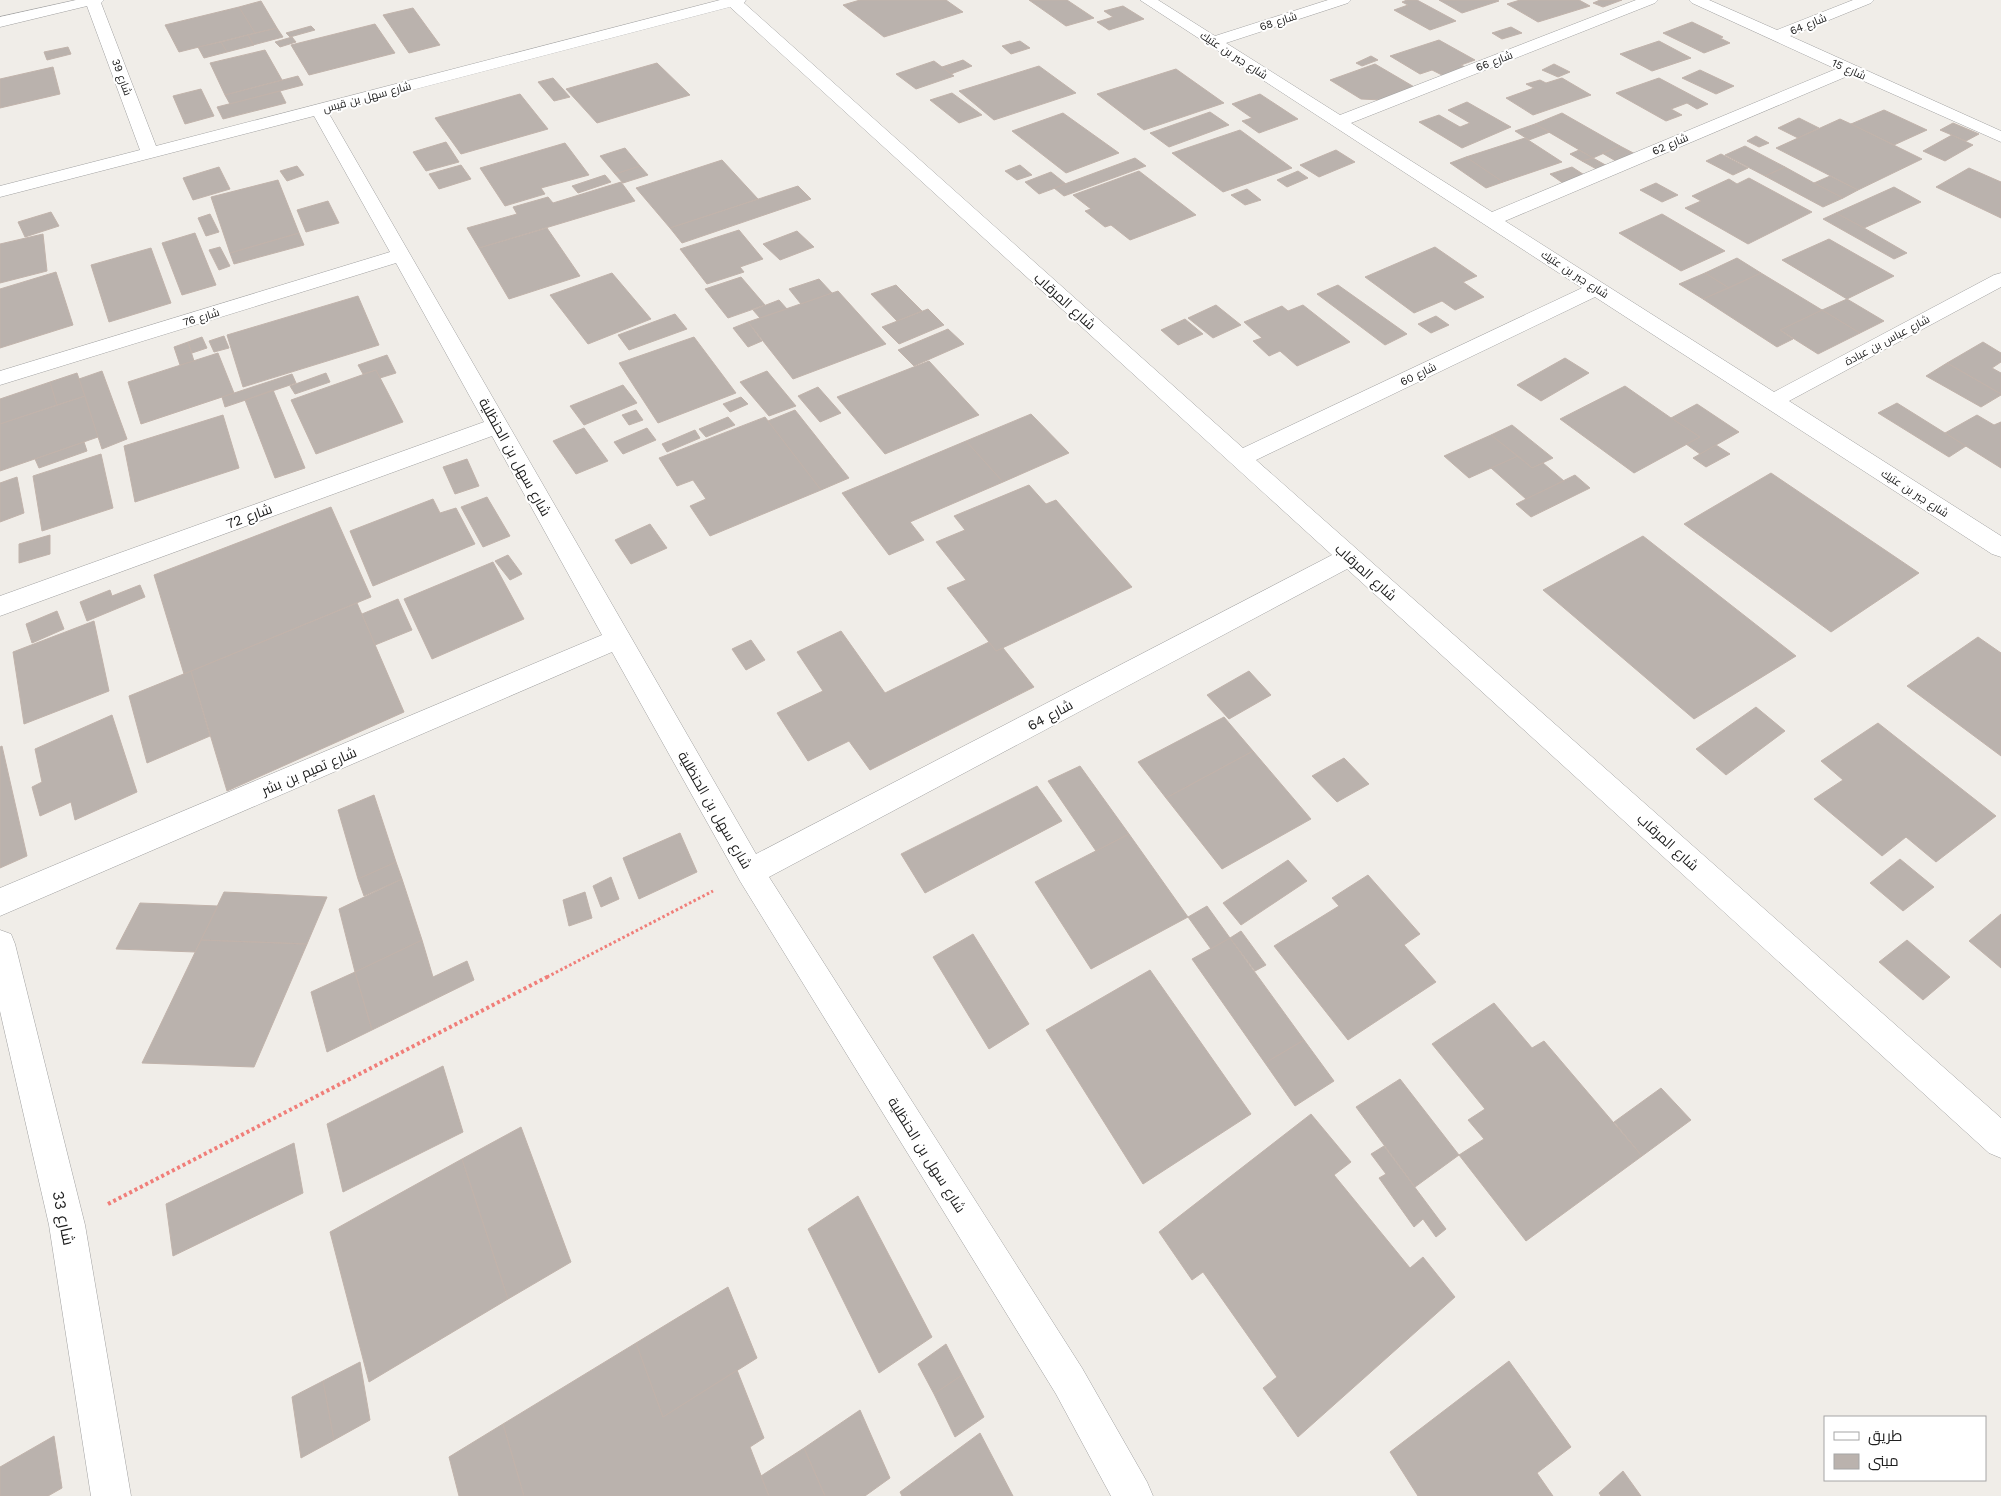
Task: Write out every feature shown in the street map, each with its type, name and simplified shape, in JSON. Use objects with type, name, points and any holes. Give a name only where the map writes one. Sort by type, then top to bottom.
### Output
[{"type":"street","points":[[0,22],[95,0]]},
{"type":"street","name":"شارع 39","points":[[95,0],[150,154]]},
{"type":"street","name":"شارع سهل بن قيس","points":[[0,192],[735,0]]},
{"type":"street","name":"شارع المرقاب","points":[[735,0],[1240,459],[2001,1141]]},
{"type":"street","name":"شارع جبر بن عتيك","points":[[1148,0],[2001,548]]},
{"type":"street","name":"شارع 68","points":[[1214,42],[1343,0]]},
{"type":"street","name":"شارع 66","points":[[1338,122],[1650,0]]},
{"type":"street","name":"شارع 15","points":[[1697,0],[2001,137]]},
{"type":"street","name":"شارع 64","points":[[1777,36],[1866,0]]},
{"type":"street","name":"شارع 62","points":[[1490,220],[1850,69]]},
{"type":"street","name":"شارع سهل بن الحنظلية","points":[[319,110],[750,872],[1069,1381],[1133,1496]]},
{"type":"street","name":"شارع 76","points":[[0,378],[401,255]]},
{"type":"street","name":"شارع عباس بن عبادة","points":[[1773,401],[2001,279]]},
{"type":"street","name":"شارع 60","points":[[1240,459],[1596,288]]},
{"type":"street","name":"شارع 72","points":[[0,606],[497,426]]},
{"type":"street","name":"شارع 64","points":[[750,872],[1349,557]]},
{"type":"street","name":"شارع تميم بن بشر","points":[[0,902],[618,639]]},
{"type":"street","name":"شارع 33","points":[[0,944],[67,1225],[111,1496]]},
{"type":"path","points":[[67,1225],[750,872]]},
{"type":"building","points":[[860,0],[946,0],[963,12],[884,37],[843,5]]},
{"type":"building","points":[[1029,0],[1067,0],[1094,18],[1066,26]]},
{"type":"building","points":[[1417,0],[1456,21],[1430,30],[1394,10],[1408,5],[1402,2]]},
{"type":"building","points":[[1439,0],[1497,0],[1499,1],[1462,13]]},
{"type":"building","points":[[1520,0],[1579,0],[1590,6],[1538,22],[1507,4]]},
{"type":"building","points":[[1600,0],[1622,0],[1603,7],[1593,3]]},
{"type":"building","points":[[261,1],[277,28],[255,33],[239,7]]},
{"type":"building","points":[[1123,6],[1144,19],[1109,30],[1097,22],[1113,17],[1104,11]]},
{"type":"building","points":[[239,7],[255,33],[179,52],[165,25]]},
{"type":"building","points":[[413,8],[440,45],[409,53],[383,15]]},
{"type":"building","points":[[1692,22],[1723,37],[1720,38],[1730,43],[1704,53],[1663,33]]},
{"type":"building","points":[[375,24],[395,53],[309,75],[291,45]]},
{"type":"building","points":[[311,26],[315,30],[290,37],[286,33]]},
{"type":"building","points":[[1511,27],[1522,33],[1502,39],[1492,33]]},
{"type":"building","points":[[277,28],[283,37],[253,45],[248,35]]},
{"type":"building","points":[[248,35],[254,45],[227,52],[221,42]]},
{"type":"building","points":[[292,37],[296,42],[280,47],[275,42]]},
{"type":"building","points":[[1439,40],[1475,60],[1461,65],[1467,68],[1444,76],[1432,70],[1420,74],[1390,56]]},
{"type":"building","points":[[1020,41],[1030,48],[1011,54],[1002,46]]},
{"type":"building","points":[[1659,41],[1691,58],[1652,71],[1620,54]]},
{"type":"building","points":[[221,42],[227,52],[204,58],[198,47]]},
{"type":"building","points":[[68,47],[71,54],[47,60],[44,52]]},
{"type":"building","points":[[265,50],[282,80],[225,95],[210,63]]},
{"type":"building","points":[[1371,56],[1378,60],[1362,66],[1356,63]]},
{"type":"building","points":[[963,60],[972,66],[951,74],[942,67]]},
{"type":"building","points":[[934,61],[954,76],[916,89],[896,74]]},
{"type":"building","points":[[657,63],[690,95],[597,123],[566,89]]},
{"type":"building","points":[[1375,64],[1416,88],[1382,100],[1361,99],[1330,80]]},
{"type":"building","points":[[1554,64],[1570,72],[1558,77],[1542,70]]},
{"type":"building","points":[[1039,66],[1076,93],[994,120],[959,91]]},
{"type":"building","points":[[53,67],[60,94],[0,108],[0,79]]},
{"type":"building","points":[[1176,69],[1224,103],[1144,130],[1097,94]]},
{"type":"building","points":[[1700,70],[1734,86],[1716,94],[1682,78]]},
{"type":"building","points":[[298,76],[303,85],[230,104],[225,95]]},
{"type":"building","points":[[553,78],[570,97],[554,101],[538,82]]},
{"type":"building","points":[[1562,78],[1591,95],[1533,115],[1506,98],[1534,88],[1526,84],[1540,80],[1546,83]]},
{"type":"building","points":[[1659,78],[1708,104],[1697,109],[1687,103],[1671,109],[1682,115],[1666,121],[1616,93]]},
{"type":"building","points":[[201,89],[214,116],[185,124],[173,96]]},
{"type":"building","points":[[280,91],[286,103],[223,119],[217,107]]},
{"type":"building","points":[[952,93],[982,115],[959,123],[930,100]]},
{"type":"building","points":[[520,94],[548,129],[461,154],[435,118]]},
{"type":"building","points":[[1260,94],[1298,119],[1259,133],[1242,121],[1252,118],[1232,104]]},
{"type":"building","points":[[1467,102],[1511,127],[1462,148],[1419,122],[1439,115],[1460,127],[1470,123],[1448,110]]},
{"type":"building","points":[[1884,110],[1927,130],[1894,145],[1851,124]]},
{"type":"building","points":[[1210,112],[1229,125],[1169,147],[1150,133]]},
{"type":"building","points":[[1063,113],[1119,153],[1066,173],[1012,131]]},
{"type":"building","points":[[1562,113],[1620,146],[1593,158],[1535,124]]},
{"type":"building","points":[[1799,118],[1819,128],[1798,138],[1778,128]]},
{"type":"building","points":[[1840,119],[1922,159],[1858,190],[1776,148]]},
{"type":"building","points":[[1953,123],[1979,134],[1966,141],[1940,130]]},
{"type":"building","points":[[1535,124],[1550,132],[1529,140],[1515,131]]},
{"type":"building","points":[[1240,130],[1292,168],[1223,192],[1172,153]]},
{"type":"building","points":[[1952,135],[1973,145],[1945,161],[1923,151]]},
{"type":"building","points":[[1756,136],[1769,143],[1759,147],[1747,141]]},
{"type":"building","points":[[1525,138],[1562,162],[1503,182],[1466,157]]},
{"type":"building","points":[[446,142],[459,162],[426,171],[413,152]]},
{"type":"building","points":[[565,143],[589,175],[541,188],[545,194],[505,206],[480,168]]},
{"type":"building","points":[[1620,146],[1639,156],[1621,164],[1602,153]]},
{"type":"building","points":[[1745,146],[1785,167],[1765,176],[1725,155]]},
{"type":"building","points":[[625,148],[640,166],[615,174],[600,156]]},
{"type":"building","points":[[1336,150],[1355,162],[1319,177],[1300,165]]},
{"type":"building","points":[[1579,150],[1593,158],[1582,161],[1570,154]]},
{"type":"building","points":[[1721,154],[1748,168],[1733,175],[1706,161]]},
{"type":"building","points":[[1466,157],[1503,182],[1486,188],[1450,163]]},
{"type":"building","points":[[1135,158],[1146,166],[1064,196],[1054,188]]},
{"type":"building","points":[[1593,158],[1609,167],[1600,171],[1582,161]]},
{"type":"building","points":[[722,160],[758,199],[670,228],[636,188]]},
{"type":"building","points":[[461,165],[471,179],[439,189],[429,174]]},
{"type":"building","points":[[1020,165],[1032,175],[1017,180],[1005,171]]},
{"type":"building","points":[[297,166],[304,175],[287,181],[280,171]]},
{"type":"building","points":[[640,166],[648,175],[623,183],[615,174]]},
{"type":"building","points":[[219,167],[230,189],[193,200],[183,178]]},
{"type":"building","points":[[1572,167],[1589,178],[1567,186],[1550,174]]},
{"type":"building","points":[[1785,167],[1843,198],[1823,207],[1765,176]]},
{"type":"building","points":[[1969,168],[2001,182],[2001,218],[1936,187]]},
{"type":"building","points":[[1139,171],[1196,215],[1130,240],[1111,225],[1105,227],[1085,211],[1091,209],[1073,195]]},
{"type":"building","points":[[1298,171],[1308,178],[1287,187],[1277,180]]},
{"type":"building","points":[[1051,172],[1066,184],[1039,194],[1025,182]]},
{"type":"building","points":[[605,175],[611,182],[578,193],[572,186]]},
{"type":"building","points":[[1830,176],[1858,190],[1843,198],[1814,183]]},
{"type":"building","points":[[1749,178],[1812,212],[1748,244],[1685,208],[1701,201],[1692,196],[1729,179],[1737,184]]},
{"type":"building","points":[[278,180],[299,233],[230,253],[211,197]]},
{"type":"building","points":[[621,182],[635,201],[479,248],[467,228],[517,214],[513,207],[548,197],[553,203]]},
{"type":"building","points":[[1656,183],[1678,195],[1662,202],[1640,190]]},
{"type":"building","points":[[798,186],[811,199],[682,243],[670,228]]},
{"type":"building","points":[[1894,187],[1921,202],[1864,228],[1836,213]]},
{"type":"building","points":[[1247,189],[1261,200],[1245,205],[1231,195]]},
{"type":"building","points":[[328,201],[339,223],[306,232],[297,210]]},
{"type":"building","points":[[51,212],[59,226],[25,237],[18,222]]},
{"type":"building","points":[[1836,213],[1907,253],[1894,259],[1823,219]]},
{"type":"building","points":[[210,214],[219,232],[206,236],[198,218]]},
{"type":"building","points":[[1662,214],[1725,251],[1681,271],[1619,233]]},
{"type":"building","points":[[547,228],[580,276],[509,299],[479,248]]},
{"type":"building","points":[[739,230],[763,259],[740,267],[744,272],[707,284],[680,249]]},
{"type":"building","points":[[797,231],[814,247],[780,260],[763,244]]},
{"type":"building","points":[[195,233],[216,285],[182,295],[162,243]]},
{"type":"building","points":[[299,233],[304,245],[234,264],[230,253]]},
{"type":"building","points":[[43,234],[47,271],[0,283],[0,244]]},
{"type":"building","points":[[1829,239],[1894,276],[1847,299],[1782,260]]},
{"type":"building","points":[[220,247],[230,266],[219,270],[209,250]]},
{"type":"building","points":[[1435,247],[1477,276],[1463,282],[1484,297],[1455,310],[1442,301],[1414,313],[1365,277]]},
{"type":"building","points":[[151,248],[171,303],[109,322],[91,265]]},
{"type":"building","points":[[1737,258],[1761,273],[1729,288],[1705,273]]},
{"type":"building","points":[[56,272],[73,325],[0,348],[0,289]]},
{"type":"building","points":[[612,273],[651,319],[588,344],[550,295]]},
{"type":"building","points":[[1705,273],[1729,288],[1703,299],[1679,284]]},
{"type":"building","points":[[1761,273],[1822,310],[1780,330],[1793,339],[1777,347],[1703,299]]},
{"type":"building","points":[[741,277],[765,305],[728,318],[705,289]]},
{"type":"building","points":[[819,279],[832,293],[801,304],[789,289]]},
{"type":"building","points":[[896,285],[922,311],[897,321],[871,294]]},
{"type":"building","points":[[1338,285],[1407,334],[1385,345],[1317,294]]},
{"type":"building","points":[[838,291],[886,344],[793,379],[748,322]]},
{"type":"building","points":[[358,296],[379,345],[243,387],[227,335]]},
{"type":"building","points":[[1847,299],[1884,321],[1860,333],[1822,310]]},
{"type":"building","points":[[779,300],[787,309],[760,318],[753,310]]},
{"type":"building","points":[[1216,305],[1241,325],[1213,338],[1188,318]]},
{"type":"building","points":[[1303,305],[1350,342],[1297,366],[1280,351],[1269,356],[1253,341],[1262,338],[1244,322],[1282,306],[1288,311]]},
{"type":"building","points":[[928,309],[944,325],[899,344],[882,327]]},
{"type":"building","points":[[1822,310],[1860,333],[1818,354],[1780,330]]},
{"type":"building","points":[[675,314],[687,329],[629,350],[618,335]]},
{"type":"building","points":[[1436,316],[1449,325],[1431,333],[1418,324]]},
{"type":"building","points":[[1185,319],[1203,334],[1178,345],[1161,330]]},
{"type":"building","points":[[748,322],[762,341],[748,347],[733,328]]},
{"type":"building","points":[[948,329],[964,344],[914,366],[898,350]]},
{"type":"building","points":[[224,336],[229,348],[214,352],[209,341]]},
{"type":"building","points":[[202,337],[207,348],[192,353],[188,342]]},
{"type":"building","points":[[694,337],[736,393],[658,423],[619,363]]},
{"type":"building","points":[[188,342],[194,361],[180,365],[174,347]]},
{"type":"building","points":[[1983,342],[2001,353],[2001,362],[1992,368],[2001,373],[2001,394],[1947,363]]},
{"type":"building","points":[[218,353],[234,393],[141,424],[128,382]]},
{"type":"building","points":[[387,355],[396,373],[380,378],[376,370],[363,374],[358,365]]},
{"type":"building","points":[[1565,358],[1589,373],[1541,401],[1517,385]]},
{"type":"building","points":[[929,361],[979,415],[885,454],[837,397]]},
{"type":"building","points":[[1947,363],[2001,395],[1981,407],[1926,376]]},
{"type":"building","points":[[376,370],[403,422],[316,454],[291,400]]},
{"type":"building","points":[[102,371],[127,439],[102,449],[79,379]]},
{"type":"building","points":[[767,371],[796,406],[769,416],[740,382]]},
{"type":"building","points":[[77,373],[85,396],[57,405],[50,382]]},
{"type":"building","points":[[326,373],[330,382],[295,394],[290,386]]},
{"type":"building","points":[[292,374],[296,383],[225,407],[222,397]]},
{"type":"building","points":[[50,382],[57,405],[0,424],[0,399]]},
{"type":"building","points":[[623,385],[637,403],[584,425],[570,406]]},
{"type":"building","points":[[1625,386],[1700,437],[1634,473],[1560,419]]},
{"type":"building","points":[[818,387],[841,413],[820,422],[798,396]]},
{"type":"building","points":[[273,390],[305,468],[275,478],[245,400]]},
{"type":"building","points":[[85,396],[98,437],[0,471],[0,424]]},
{"type":"building","points":[[741,397],[748,404],[730,412],[723,404]]},
{"type":"building","points":[[1897,403],[1966,446],[1949,457],[1878,413]]},
{"type":"building","points":[[1697,404],[1739,432],[1700,454],[1686,444],[1700,437],[1671,418]]},
{"type":"building","points":[[636,410],[643,420],[629,425],[622,415]]},
{"type":"building","points":[[795,410],[849,478],[821,490],[768,421]]},
{"type":"building","points":[[1031,414],[1069,453],[1003,482],[966,441]]},
{"type":"building","points":[[223,415],[239,468],[135,502],[124,446]]},
{"type":"building","points":[[1977,415],[1994,425],[2001,422],[2001,468],[1945,433]]},
{"type":"building","points":[[728,417],[735,425],[706,437],[699,429]]},
{"type":"building","points":[[765,417],[821,490],[710,536],[690,506],[706,499],[693,480],[677,486],[659,458]]},
{"type":"building","points":[[1512,425],[1553,458],[1532,468],[1491,435]]},
{"type":"building","points":[[584,428],[608,461],[576,474],[553,441]]},
{"type":"building","points":[[647,428],[656,440],[623,454],[614,442]]},
{"type":"building","points":[[695,430],[700,438],[667,452],[662,444]]},
{"type":"building","points":[[1491,435],[1518,456],[1469,478],[1444,456]]},
{"type":"building","points":[[966,441],[1003,482],[910,522],[924,540],[889,555],[842,493]]},
{"type":"building","points":[[84,442],[87,451],[39,468],[35,459]]},
{"type":"building","points":[[1716,445],[1730,454],[1706,467],[1693,458]]},
{"type":"building","points":[[101,454],[113,508],[42,531],[33,476]]},
{"type":"building","points":[[1518,456],[1532,468],[1543,463],[1564,481],[1526,499],[1491,468]]},
{"type":"building","points":[[467,459],[479,486],[455,494],[443,467]]},
{"type":"building","points":[[1771,473],[1919,573],[1831,632],[1684,524]]},
{"type":"building","points":[[1575,475],[1590,488],[1531,517],[1516,504]]},
{"type":"building","points":[[17,477],[24,513],[0,522],[0,483]]},
{"type":"building","points":[[1029,485],[1046,504],[1056,500],[1132,587],[996,651],[947,588],[966,580],[936,542],[965,530],[954,516]]},
{"type":"building","points":[[487,497],[510,536],[483,547],[461,507]]},
{"type":"building","points":[[433,499],[440,513],[456,508],[475,544],[373,586],[350,531]]},
{"type":"building","points":[[331,507],[371,597],[184,674],[154,575]]},
{"type":"building","points":[[650,524],[667,548],[631,564],[615,540]]},
{"type":"building","points":[[50,535],[50,554],[19,563],[19,544]]},
{"type":"building","points":[[1643,536],[1796,656],[1694,719],[1543,590]]},
{"type":"building","points":[[508,555],[522,574],[510,580],[495,561]]},
{"type":"building","points":[[493,562],[524,619],[432,659],[404,599]]},
{"type":"building","points":[[140,585],[145,597],[87,621],[80,602],[110,590],[112,596]]},
{"type":"building","points":[[398,599],[412,630],[375,645],[362,614]]},
{"type":"building","points":[[357,603],[404,712],[227,791],[191,671]]},
{"type":"building","points":[[57,611],[64,629],[32,643],[26,624]]},
{"type":"building","points":[[94,621],[109,691],[24,724],[13,652]]},
{"type":"building","points":[[841,631],[885,693],[989,642],[996,651],[1003,648],[1034,687],[870,770],[849,741],[808,761],[777,713],[823,691],[797,652]]},
{"type":"building","points":[[1978,637],[2001,653],[2001,756],[1907,686]]},
{"type":"building","points":[[751,640],[765,660],[746,670],[732,649]]},
{"type":"building","points":[[191,671],[210,736],[147,763],[129,696]]},
{"type":"building","points":[[1249,671],[1271,695],[1229,719],[1207,695]]},
{"type":"building","points":[[1756,707],[1785,731],[1726,775],[1696,749]]},
{"type":"building","points":[[112,715],[137,792],[75,820],[71,802],[40,816],[32,787],[42,782],[35,749]]},
{"type":"building","points":[[1224,717],[1253,751],[1166,798],[1138,762]]},
{"type":"building","points":[[1878,723],[1996,816],[1936,862],[1906,837],[1882,856],[1814,799],[1843,780],[1821,761]]},
{"type":"building","points":[[2,746],[27,856],[0,868],[0,747]]},
{"type":"building","points":[[1253,751],[1311,819],[1222,869],[1166,798]]},
{"type":"building","points":[[1344,758],[1369,784],[1337,802],[1312,776]]},
{"type":"building","points":[[1080,766],[1129,834],[1096,851],[1048,781]]},
{"type":"building","points":[[1037,786],[1062,821],[925,893],[901,854]]},
{"type":"building","points":[[374,795],[396,862],[358,879],[338,810]]},
{"type":"building","points":[[680,833],[697,872],[639,899],[623,858]]},
{"type":"building","points":[[1129,834],[1188,917],[1091,969],[1035,882]]},
{"type":"building","points":[[1900,859],[1934,887],[1903,911],[1870,883]]},
{"type":"building","points":[[1288,860],[1307,881],[1241,925],[1223,903]]},
{"type":"building","points":[[396,862],[402,879],[364,896],[358,879]]},
{"type":"building","points":[[1368,875],[1420,934],[1404,945],[1436,982],[1348,1040],[1274,946],[1339,906],[1332,898]]},
{"type":"building","points":[[611,877],[619,899],[601,907],[593,886]]},
{"type":"building","points":[[402,879],[422,940],[355,972],[339,909]]},
{"type":"building","points":[[224,892],[327,897],[307,944],[201,940]]},
{"type":"building","points":[[585,892],[592,918],[569,926],[563,900]]},
{"type":"building","points":[[140,903],[218,906],[195,952],[116,949]]},
{"type":"building","points":[[1207,906],[1230,938],[1211,949],[1188,917]]},
{"type":"building","points":[[2001,914],[2001,968],[1969,941]]},
{"type":"building","points":[[1241,931],[1266,965],[1255,971],[1230,938]]},
{"type":"building","points":[[973,934],[1029,1024],[989,1049],[933,957]]},
{"type":"building","points":[[1230,938],[1304,1040],[1265,1063],[1192,959]]},
{"type":"building","points":[[201,940],[307,944],[254,1067],[142,1063]]},
{"type":"building","points":[[422,940],[433,977],[467,961],[474,980],[372,1030],[355,972]]},
{"type":"building","points":[[1907,940],[1950,977],[1923,1000],[1879,962]]},
{"type":"building","points":[[1150,970],[1251,1114],[1143,1184],[1046,1030]]},
{"type":"building","points":[[355,972],[372,1030],[327,1052],[311,992]]},
{"type":"building","points":[[1494,1003],[1532,1048],[1544,1041],[1642,1156],[1526,1241],[1459,1155],[1484,1139],[1468,1120],[1485,1109],[1432,1044]]},
{"type":"building","points":[[1304,1040],[1334,1081],[1295,1106],[1265,1063]]},
{"type":"building","points":[[443,1066],[463,1132],[343,1192],[327,1124]]},
{"type":"building","points":[[1400,1079],[1459,1155],[1415,1187],[1356,1107]]},
{"type":"building","points":[[1661,1088],[1691,1120],[1642,1156],[1614,1122]]},
{"type":"building","points":[[1311,1114],[1351,1162],[1334,1175],[1410,1268],[1423,1257],[1455,1297],[1298,1437],[1263,1388],[1277,1377],[1203,1272],[1192,1280],[1159,1232]]},
{"type":"building","points":[[521,1127],[571,1262],[508,1299],[462,1159]]},
{"type":"building","points":[[294,1143],[303,1193],[173,1256],[166,1204]]},
{"type":"building","points":[[1384,1146],[1446,1229],[1436,1237],[1423,1219],[1414,1227],[1379,1178],[1386,1174],[1371,1154]]},
{"type":"building","points":[[462,1159],[508,1299],[369,1382],[330,1232]]},
{"type":"building","points":[[858,1196],[932,1337],[879,1373],[808,1229]]},
{"type":"building","points":[[728,1287],[757,1358],[663,1417],[636,1343]]},
{"type":"building","points":[[636,1343],[663,1417],[737,1370],[764,1438],[750,1447],[769,1496],[524,1496],[503,1424]]},
{"type":"building","points":[[946,1344],[962,1375],[934,1394],[918,1364]]},
{"type":"building","points":[[1509,1361],[1571,1447],[1537,1473],[1553,1496],[1418,1496],[1390,1452]]},
{"type":"building","points":[[360,1362],[370,1420],[334,1440],[323,1381]]},
{"type":"building","points":[[962,1375],[984,1417],[955,1437],[934,1394]]},
{"type":"building","points":[[323,1381],[334,1440],[301,1458],[292,1397]]},
{"type":"building","points":[[860,1410],[890,1478],[865,1496],[825,1496],[804,1448]]},
{"type":"building","points":[[503,1424],[524,1496],[459,1496],[449,1457]]},
{"type":"building","points":[[980,1433],[1013,1496],[902,1496],[900,1492]]},
{"type":"building","points":[[54,1436],[62,1488],[48,1496],[0,1496],[0,1467]]},
{"type":"building","points":[[804,1448],[825,1496],[769,1496],[761,1476]]},
{"type":"building","points":[[1623,1471],[1641,1496],[1601,1496],[1599,1493]]}]
